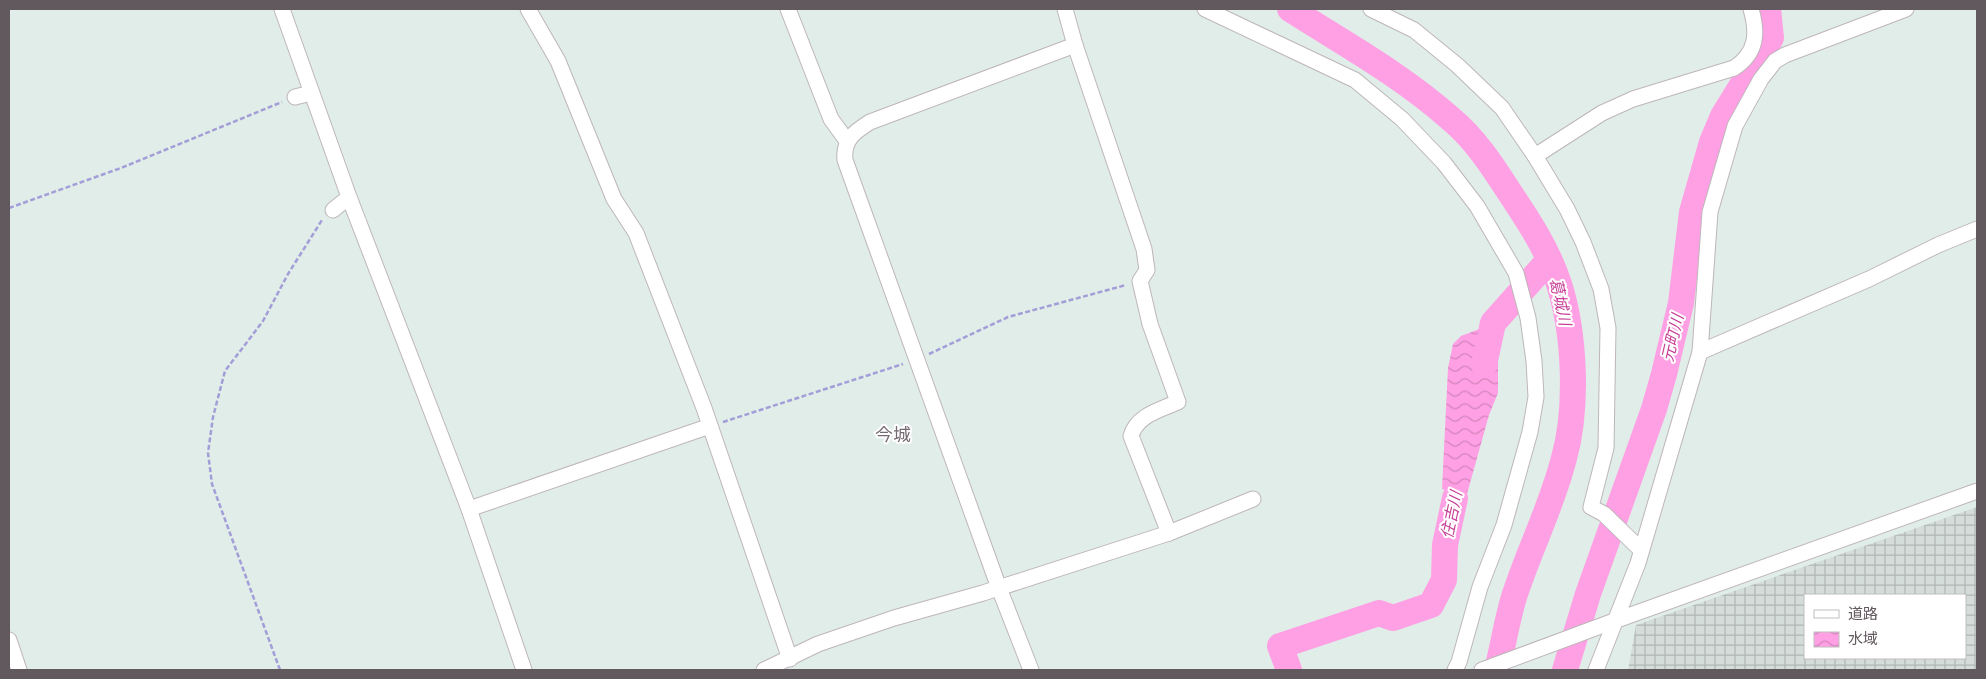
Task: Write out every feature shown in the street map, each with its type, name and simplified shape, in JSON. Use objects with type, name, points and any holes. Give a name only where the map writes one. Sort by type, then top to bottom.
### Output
[{"type":"street","points":[[282,9],[349,197],[469,509],[524,670]]},
{"type":"street","points":[[528,9],[558,61],[614,199],[636,233],[710,426],[790,659]]},
{"type":"street","points":[[788,9],[831,119],[847,141]]},
{"type":"street","points":[[1065,9],[1075,45],[1144,249],[1147,270],[1140,281],[1150,324],[1178,402],[1142,418],[1134,426],[1131,436],[1169,534]]},
{"type":"street","points":[[1205,9],[1355,80],[1402,118],[1444,163],[1477,206],[1516,273],[1528,318],[1534,361],[1536,397],[1530,432],[1504,525],[1480,587],[1460,662],[1455,670]]},
{"type":"street","points":[[1371,9],[1414,30],[1457,65],[1502,108],[1535,156],[1567,209],[1601,289],[1608,328],[1606,448],[1591,507],[1604,514],[1641,550]]},
{"type":"street","points":[[1535,156],[1602,113],[1633,99],[1737,69],[1753,49],[1756,34],[1752,9]]},
{"type":"street","points":[[1596,670],[1611,622],[1641,550],[1700,352],[1710,212],[1735,126],[1760,79],[1775,62],[1785,55],[1906,9]]},
{"type":"street","points":[[1031,670],[916,360],[845,160],[844,149],[853,133],[870,122],[1075,45]]},
{"type":"street","points":[[1737,69],[1760,79]]},
{"type":"street","points":[[295,98],[311,93]]},
{"type":"street","points":[[333,210],[349,197]]},
{"type":"street","points":[[1700,352],[1977,229]]},
{"type":"street","points":[[469,509],[710,426]]},
{"type":"street","points":[[1482,670],[1977,491]]},
{"type":"street","points":[[764,670],[818,644],[894,618],[999,588],[1169,534],[1254,499]]},
{"type":"street","points":[[9,640],[19,670]]},
{"type":"path","points":[[9,208],[121,168],[295,98]]},
{"type":"path","points":[[280,670],[212,484],[208,452],[225,371],[262,321],[288,274],[322,220],[333,210]]},
{"type":"path","points":[[710,426],[916,360],[1008,317],[1140,281]]},
{"type":"shaded area","points":[[1977,507],[1977,670],[1628,670],[1636,625]]},
{"type":"water","points":[[1490,325],[1498,358],[1498,393],[1489,415],[1455,537],[1447,534],[1448,491],[1442,489],[1448,368],[1453,344],[1461,336]]},
{"type":"waterway","name":"葛城川","points":[[1290,9],[1393,75],[1433,103],[1459,126],[1489,162],[1530,224],[1549,259],[1559,284],[1568,325],[1573,371],[1573,394],[1568,438],[1559,476],[1514,597],[1497,670]]},
{"type":"waterway","name":"元町川","points":[[1565,670],[1588,594],[1654,409],[1664,374],[1681,303],[1692,212],[1712,142],[1723,116],[1771,38],[1768,9]]},
{"type":"waterway","name":"住吉川","points":[[1484,365],[1493,323],[1549,260]]},
{"type":"waterway","name":"住吉川","points":[[1289,670],[1280,646],[1379,613],[1393,618],[1431,605],[1444,580],[1445,545],[1455,498]]},
{"type":"district","name":"今城","points":[[893,436]]}]
